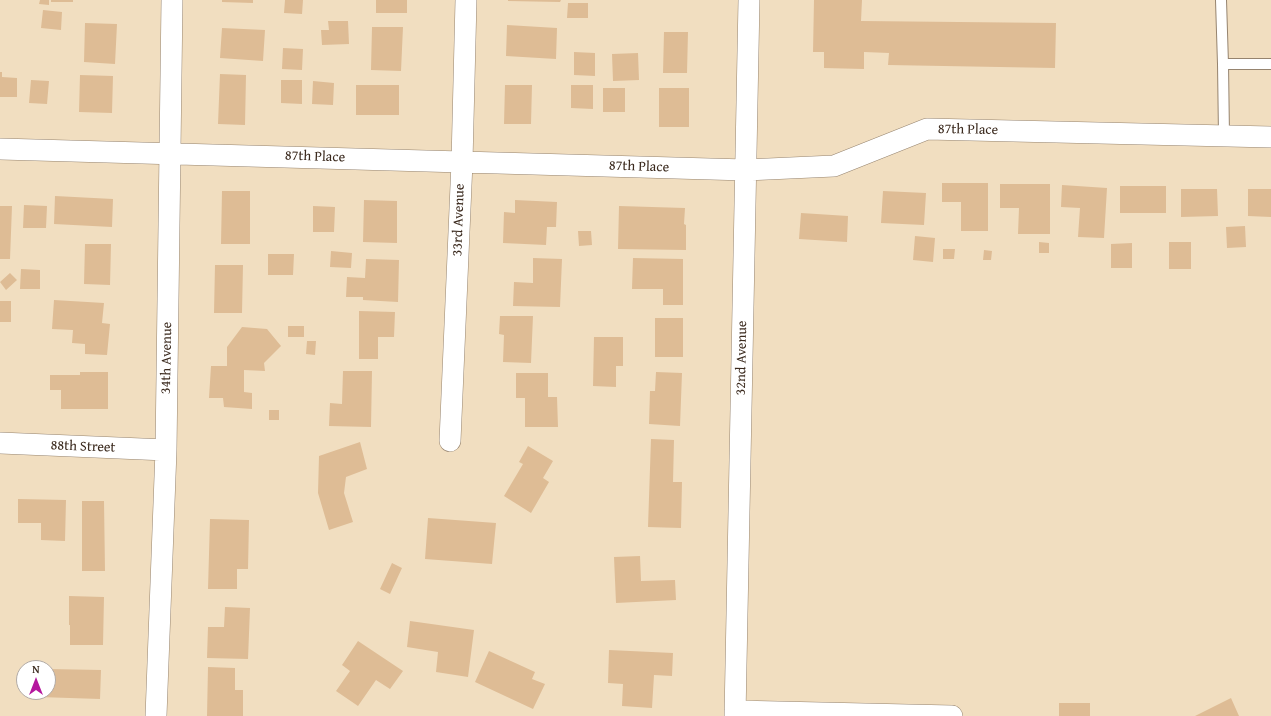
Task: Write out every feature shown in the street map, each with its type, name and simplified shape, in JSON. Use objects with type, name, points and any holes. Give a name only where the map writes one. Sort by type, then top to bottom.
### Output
[{"type":"street","name":"34th Avenue","points":[[156,716],[166,450],[172,0]]},
{"type":"street","name":"33rd Avenue","points":[[450,441],[462,162],[466,0]]},
{"type":"street","name":"32nd Avenue","points":[[735,713],[749,0]]},
{"type":"street","name":"87th Place","points":[[0,149],[746,170],[834,166],[927,129],[1271,137]]},
{"type":"street","name":"88th Street","points":[[0,443],[166,450]]},
{"type":"street","points":[[735,713],[952,716]]},
{"type":"lane","points":[[1221,0],[1224,136]]},
{"type":"lane","points":[[1223,64],[1271,64]]},
{"type":"building","points":[[40,0],[49,0],[49,5],[39,4]]},
{"type":"building","points":[[51,0],[73,0],[73,2],[51,2]]},
{"type":"building","points":[[222,0],[253,0],[253,3],[222,2]]},
{"type":"building","points":[[285,0],[303,0],[302,14],[284,13]]},
{"type":"building","points":[[376,0],[407,0],[407,13],[376,13]]},
{"type":"building","points":[[508,0],[561,0],[560,2]]},
{"type":"building","points":[[814,0],[862,0],[861,21],[1056,23],[1055,68],[888,65],[889,53],[864,52],[864,69],[824,68],[824,52],[813,52]]},
{"type":"building","points":[[568,3],[588,3],[588,18],[567,18]]},
{"type":"building","points":[[43,10],[62,12],[61,30],[41,28]]},
{"type":"building","points":[[328,21],[348,21],[349,44],[322,45],[321,30],[329,30]]},
{"type":"building","points":[[85,23],[117,24],[115,64],[84,62]]},
{"type":"building","points":[[507,25],[557,28],[556,59],[506,56]]},
{"type":"building","points":[[372,27],[403,27],[401,71],[371,70]]},
{"type":"building","points":[[222,28],[265,30],[263,61],[220,58]]},
{"type":"building","points":[[664,32],[688,32],[687,73],[663,73]]},
{"type":"building","points":[[283,48],[303,49],[302,70],[282,69]]},
{"type":"building","points":[[574,52],[595,53],[595,76],[574,75]]},
{"type":"building","points":[[638,53],[639,80],[613,81],[612,54]]},
{"type":"building","points":[[0,72],[2,72],[2,77],[17,78],[17,97],[0,97]]},
{"type":"building","points":[[220,74],[246,75],[245,125],[218,124]]},
{"type":"building","points":[[80,75],[113,76],[112,113],[79,112]]},
{"type":"building","points":[[31,80],[49,81],[47,104],[29,103]]},
{"type":"building","points":[[281,80],[302,80],[302,104],[281,103]]},
{"type":"building","points":[[313,81],[334,83],[333,105],[312,104]]},
{"type":"building","points":[[356,85],[399,85],[399,115],[356,115]]},
{"type":"building","points":[[505,85],[532,85],[531,124],[504,124]]},
{"type":"building","points":[[571,85],[593,85],[593,109],[571,108]]},
{"type":"building","points":[[603,88],[625,88],[625,112],[603,112]]},
{"type":"building","points":[[659,88],[689,88],[689,127],[659,127]]},
{"type":"building","points":[[942,183],[988,183],[988,231],[961,231],[961,202],[942,202]]},
{"type":"building","points":[[1000,184],[1050,184],[1050,234],[1018,234],[1019,208],[1000,208]]},
{"type":"building","points":[[1062,185],[1107,188],[1104,238],[1078,237],[1080,208],[1061,207]]},
{"type":"building","points":[[1120,186],[1166,186],[1166,213],[1120,213]]},
{"type":"building","points":[[1181,189],[1217,189],[1218,216],[1181,217]]},
{"type":"building","points":[[1248,189],[1271,189],[1271,217],[1248,216]]},
{"type":"building","points":[[222,191],[250,191],[250,244],[221,244]]},
{"type":"building","points":[[883,191],[926,193],[924,225],[881,223]]},
{"type":"building","points":[[55,196],[113,199],[112,227],[54,224]]},
{"type":"building","points":[[364,200],[397,201],[397,243],[363,242]]},
{"type":"building","points":[[515,200],[557,202],[556,227],[547,227],[546,245],[503,243],[504,212],[515,213]]},
{"type":"building","points":[[24,205],[47,206],[46,228],[23,228]]},
{"type":"building","points":[[0,206],[12,206],[10,259],[0,259]]},
{"type":"building","points":[[313,206],[335,207],[334,232],[313,232]]},
{"type":"building","points":[[619,206],[685,208],[684,224],[686,225],[686,250],[618,249]]},
{"type":"building","points":[[801,213],[848,216],[847,242],[799,239]]},
{"type":"building","points":[[1245,226],[1246,247],[1227,248],[1226,227]]},
{"type":"building","points":[[578,231],[591,231],[592,245],[579,246]]},
{"type":"building","points":[[915,236],[935,238],[933,262],[913,260]]},
{"type":"building","points":[[1039,242],[1049,243],[1049,253],[1039,253]]},
{"type":"building","points":[[1169,242],[1191,242],[1191,269],[1169,269]]},
{"type":"building","points":[[1132,243],[1132,268],[1111,268],[1111,244]]},
{"type":"building","points":[[85,244],[111,244],[110,285],[84,284]]},
{"type":"building","points":[[943,249],[955,249],[954,259],[943,259]]},
{"type":"building","points":[[984,250],[992,251],[991,260],[983,260]]},
{"type":"building","points":[[331,251],[352,253],[351,268],[330,267]]},
{"type":"building","points":[[268,254],[294,254],[293,275],[268,275]]},
{"type":"building","points":[[533,258],[562,259],[560,307],[513,306],[514,282],[533,283]]},
{"type":"building","points":[[633,258],[683,259],[683,305],[663,305],[663,289],[632,289]]},
{"type":"building","points":[[366,259],[399,260],[398,302],[363,300],[363,297],[346,297],[347,277],[365,278]]},
{"type":"building","points":[[215,265],[243,265],[242,313],[214,313]]},
{"type":"building","points":[[21,269],[40,270],[40,289],[20,289]]},
{"type":"building","points":[[10,273],[17,280],[6,290],[0,282]]},
{"type":"building","points":[[54,300],[104,303],[102,323],[110,324],[107,355],[85,354],[85,344],[72,343],[73,330],[52,329]]},
{"type":"building","points":[[0,301],[11,301],[11,322],[0,322]]},
{"type":"building","points":[[359,311],[395,312],[394,337],[378,337],[378,359],[359,359]]},
{"type":"building","points":[[500,316],[533,316],[531,363],[503,362],[504,335],[499,334]]},
{"type":"building","points":[[655,318],[683,318],[683,357],[655,357]]},
{"type":"building","points":[[288,326],[304,326],[304,337],[288,337]]},
{"type":"building","points":[[242,327],[267,329],[281,346],[264,363],[265,371],[244,370],[244,392],[252,393],[252,409],[224,407],[223,398],[209,398],[211,366],[227,366],[227,347]]},
{"type":"building","points":[[594,337],[623,337],[623,366],[616,366],[616,387],[593,386]]},
{"type":"building","points":[[307,341],[316,341],[315,355],[306,354]]},
{"type":"building","points":[[343,371],[372,371],[371,427],[329,426],[330,403],[342,404]]},
{"type":"building","points":[[80,372],[108,372],[108,409],[61,409],[61,390],[50,390],[50,375],[80,375]]},
{"type":"building","points":[[656,372],[682,373],[680,426],[649,424],[650,391],[655,391]]},
{"type":"building","points":[[516,373],[548,373],[548,397],[557,397],[558,427],[525,427],[525,398],[516,398]]},
{"type":"building","points":[[269,410],[279,410],[279,420],[269,420]]},
{"type":"building","points":[[651,439],[674,440],[673,482],[682,482],[681,528],[648,527]]},
{"type":"building","points":[[360,442],[367,469],[346,477],[344,493],[353,522],[329,530],[318,493],[319,456]]},
{"type":"building","points":[[528,446],[553,461],[543,478],[549,482],[531,513],[504,496],[523,464],[519,462]]},
{"type":"building","points":[[18,499],[66,500],[65,541],[41,540],[41,523],[18,523]]},
{"type":"building","points":[[82,501],[104,501],[105,571],[82,571]]},
{"type":"building","points":[[428,518],[496,523],[492,564],[425,559]]},
{"type":"building","points":[[210,519],[249,520],[248,569],[237,569],[237,589],[208,589]]},
{"type":"building","points":[[640,556],[641,581],[675,580],[676,600],[616,603],[614,557]]},
{"type":"building","points":[[392,563],[402,568],[390,594],[380,589]]},
{"type":"building","points":[[69,596],[104,597],[103,645],[70,645]]},
{"type":"building","points":[[225,607],[250,608],[248,659],[207,658],[208,627],[224,627]]},
{"type":"building","points":[[410,621],[474,630],[468,677],[436,672],[438,652],[407,647]]},
{"type":"building","points":[[358,641],[403,671],[390,689],[376,680],[358,706],[336,691],[350,671],[342,665]]},
{"type":"building","points":[[609,650],[673,653],[672,676],[654,675],[652,708],[622,706],[623,684],[608,683]]},
{"type":"building","points":[[489,651],[535,672],[532,679],[545,684],[533,709],[475,682]]},
{"type":"building","points":[[208,667],[235,668],[235,690],[243,690],[243,716],[207,716]]},
{"type":"building","points":[[56,669],[101,670],[100,699],[56,698]]},
{"type":"building","points":[[1231,698],[1239,716],[1195,716]]},
{"type":"building","points":[[1059,703],[1090,703],[1090,716],[1059,716]]}]
